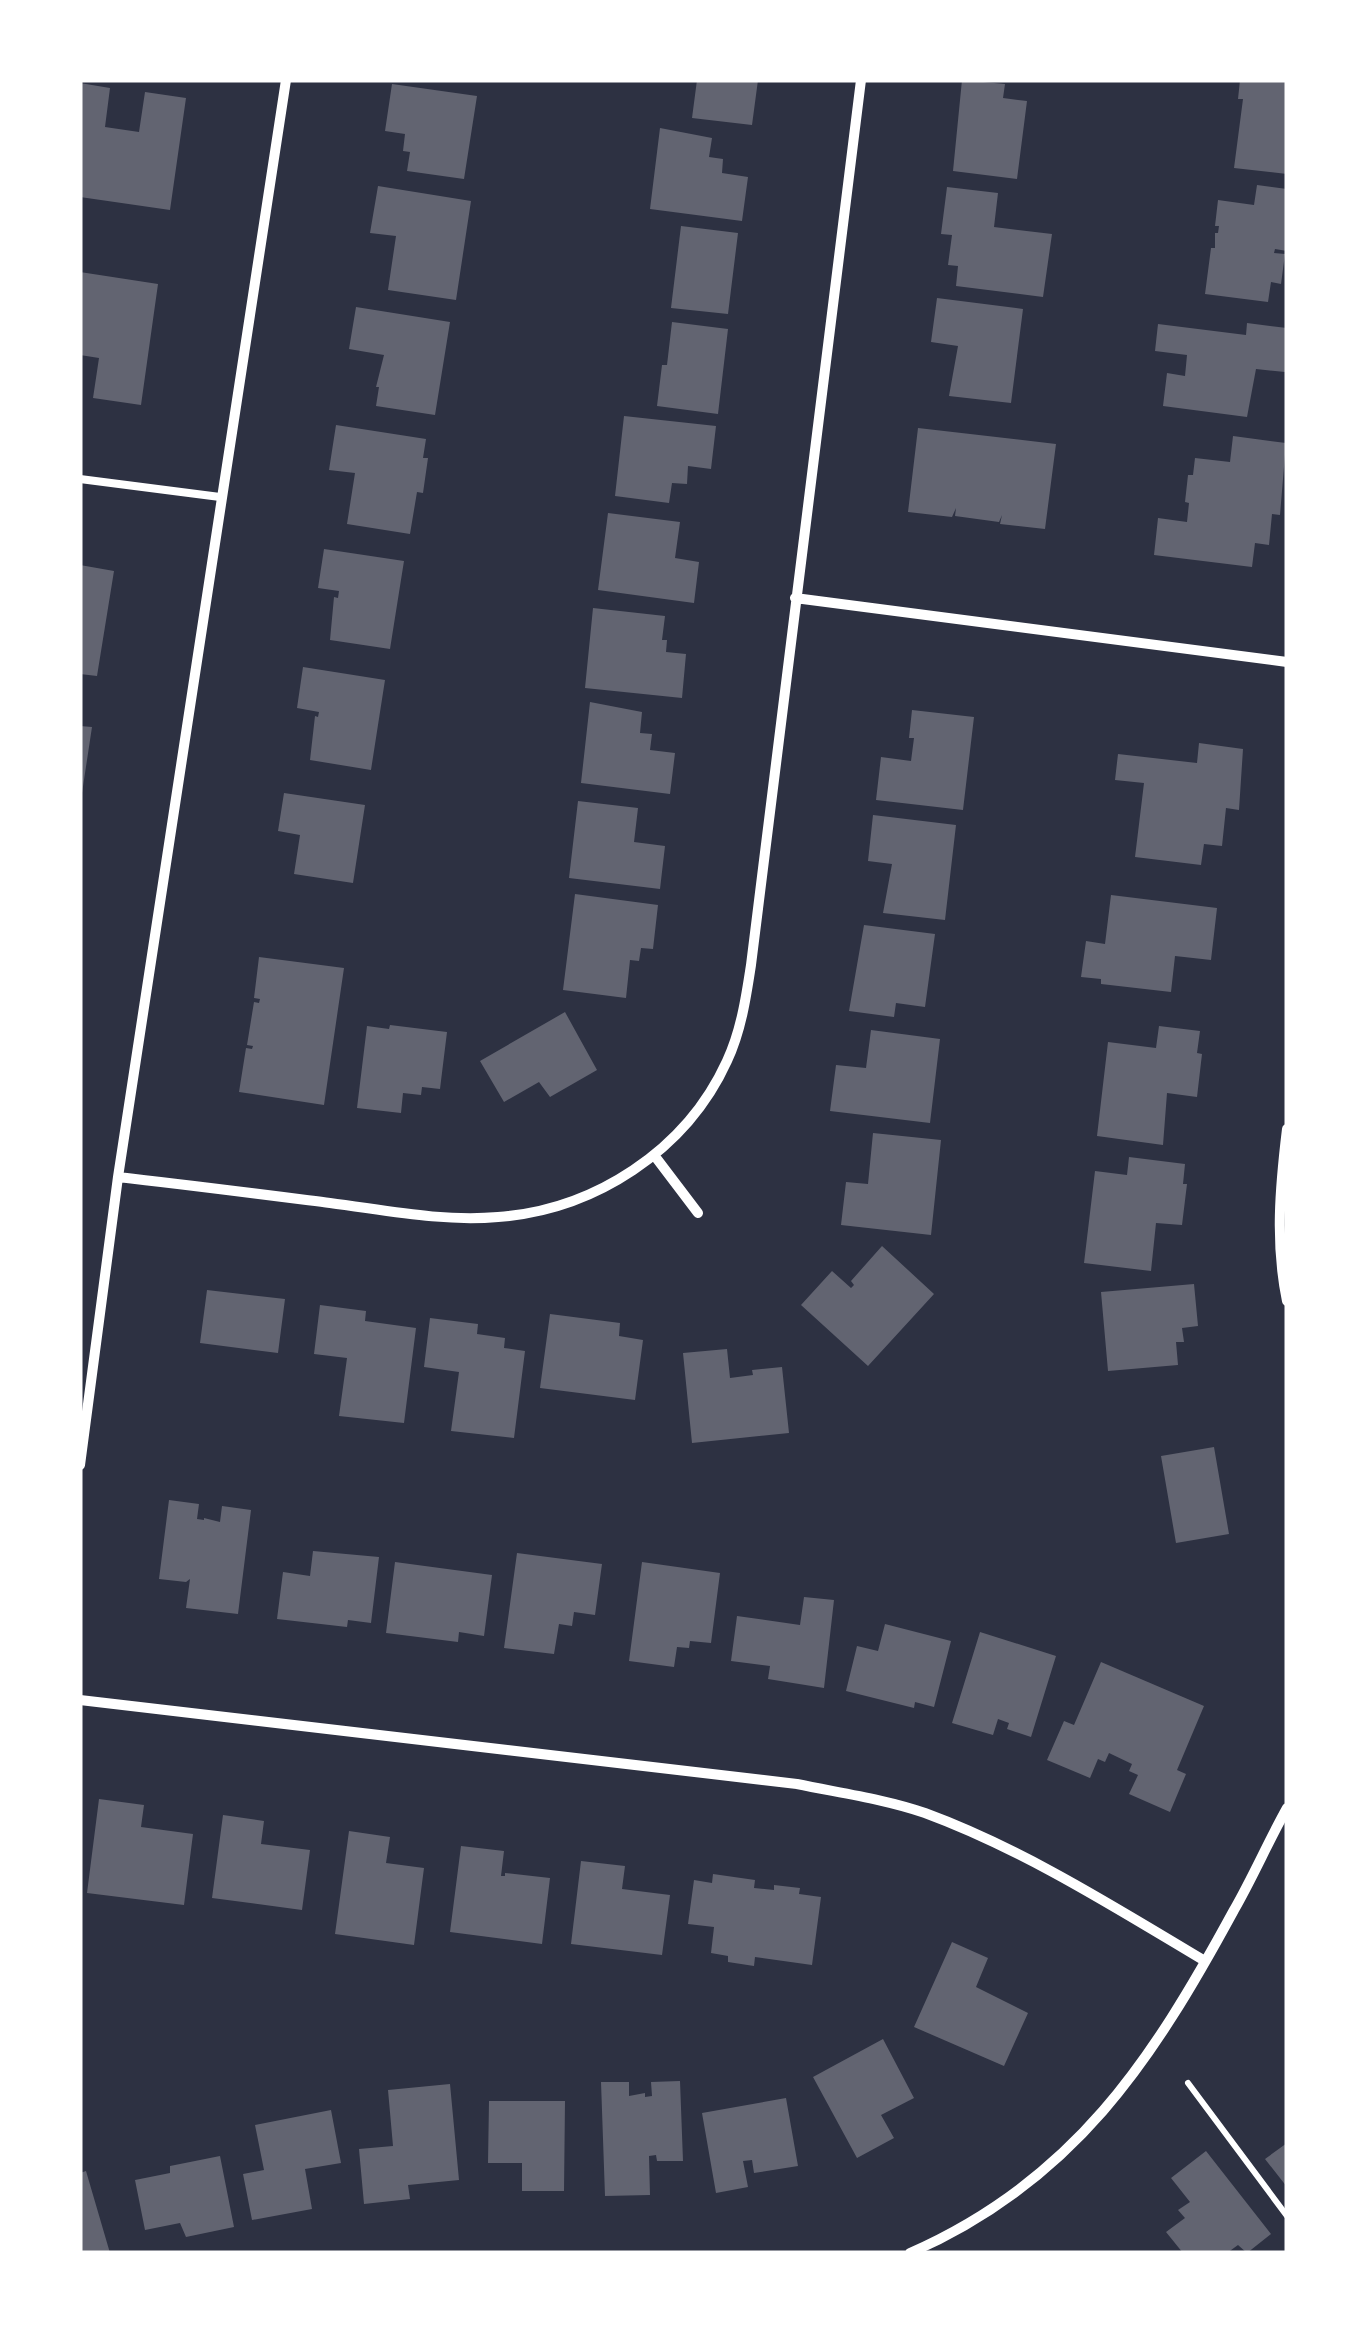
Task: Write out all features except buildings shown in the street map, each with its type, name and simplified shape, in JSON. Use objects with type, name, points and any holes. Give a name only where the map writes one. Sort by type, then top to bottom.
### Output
[{"type":"street","points":[[80,1466],[118,1177],[286,80]]},
{"type":"street","points":[[118,1177],[434,1216],[494,1218],[569,1203],[620,1179],[654,1155],[683,1127],[704,1098],[736,1037],[751,965],[860,80]]},
{"type":"street","points":[[795,598],[1287,662]]},
{"type":"street","points":[[1287,1129],[1279,1239],[1287,1300]]},
{"type":"street","points":[[654,1155],[698,1213]]},
{"type":"street","points":[[80,1700],[797,1784],[886,1802],[960,1828],[1028,1861],[1205,1961]]},
{"type":"street","points":[[910,2253],[991,2209],[1039,2175],[1078,2140],[1132,2078],[1205,1961],[1287,1808]]},
{"type":"lane","points":[[80,479],[220,497]]},
{"type":"path","points":[[1188,2083],[1287,2216]]}]
